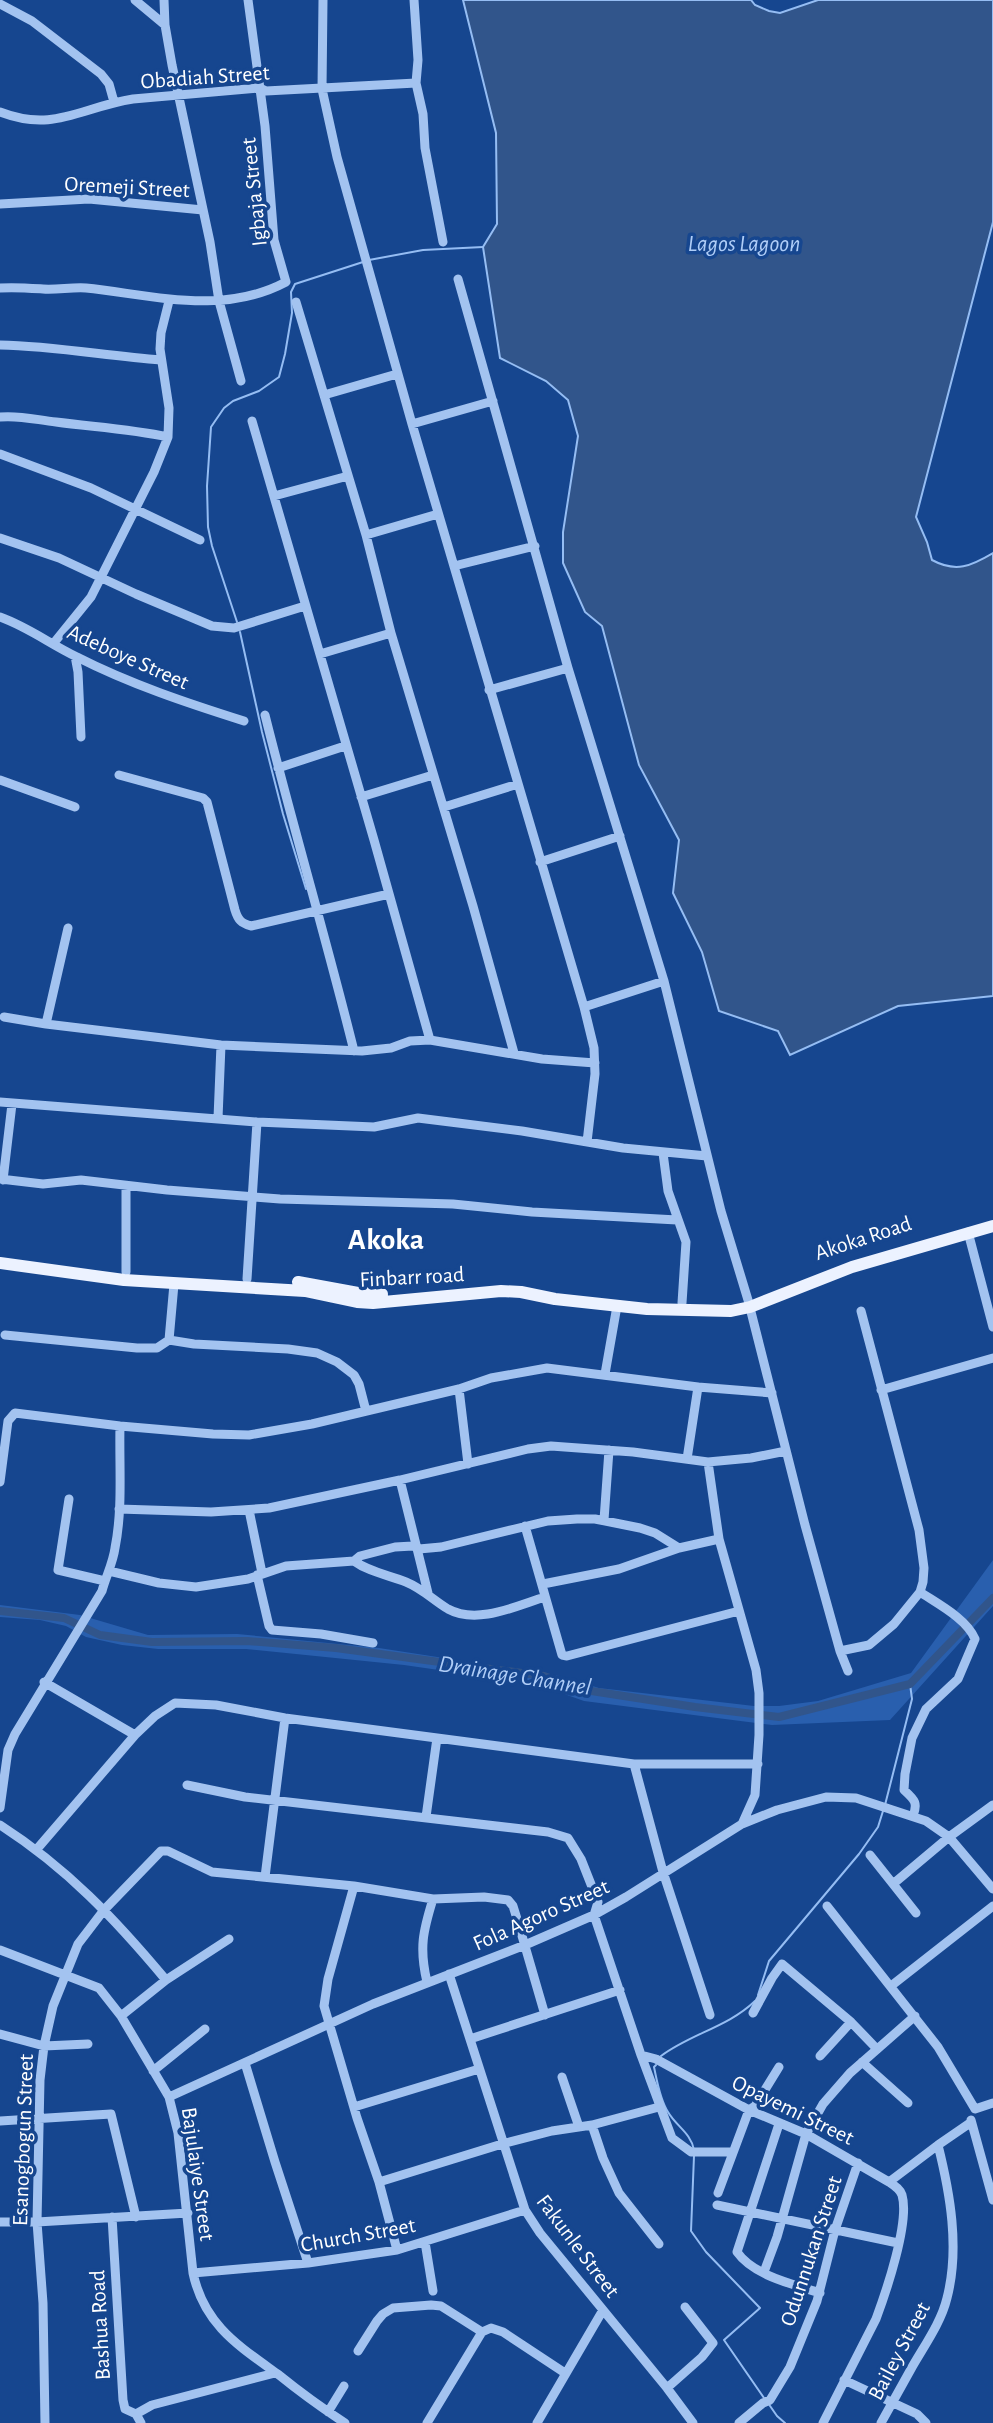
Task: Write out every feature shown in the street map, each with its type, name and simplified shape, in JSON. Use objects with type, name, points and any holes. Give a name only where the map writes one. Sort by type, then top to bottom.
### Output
[{"type":"main road","name":"Akoka Road","points":[[749,1303],[873,1253],[993,1223]]},
{"type":"main road","points":[[731,1307],[993,1223]]},
{"type":"main road","name":"Finbarr road","points":[[0,1255],[67,1269],[174,1284],[305,1291],[357,1302],[501,1291],[669,1311],[731,1307]]},
{"type":"main road","name":"Finbarr road","points":[[0,1263],[307,1283],[374,1294],[501,1283],[522,1284],[648,1301],[731,1307]]},
{"type":"street","points":[[135,0],[165,25]]},
{"type":"street","points":[[164,0],[165,25],[219,301],[241,381]]},
{"type":"street","name":"Igbaja Street","points":[[0,288],[81,288],[169,301],[219,301],[236,299],[286,282],[274,240],[260,88],[248,0]]},
{"type":"street","points":[[323,0],[322,89],[334,145],[397,374],[594,1048],[594,1096],[587,1142]]},
{"type":"street","points":[[414,0],[418,60],[416,83],[443,242]]},
{"type":"street","points":[[0,4],[32,21],[101,74],[109,84],[114,102]]},
{"type":"street","name":"Obadiah Street","points":[[0,112],[26,121],[56,120],[114,102],[178,95],[260,88],[266,91],[416,83]]},
{"type":"street","name":"Oremeji Street","points":[[0,204],[89,199],[203,210]]},
{"type":"street","points":[[458,279],[568,668],[664,981],[734,1258],[749,1303],[786,1451],[848,1671]]},
{"type":"street","points":[[53,644],[82,611],[100,579],[136,510],[168,437],[169,408],[161,360],[161,333],[169,301]]},
{"type":"street","points":[[296,302],[514,1053]]},
{"type":"street","points":[[0,345],[51,346],[122,358],[161,360]]},
{"type":"street","points":[[324,395],[397,374]]},
{"type":"street","points":[[412,424],[493,401]]},
{"type":"street","points":[[0,417],[20,416],[115,427],[168,437]]},
{"type":"street","points":[[252,421],[430,1040]]},
{"type":"street","points":[[0,454],[91,488],[200,540]]},
{"type":"street","points":[[274,496],[348,476]]},
{"type":"street","points":[[366,535],[438,514]]},
{"type":"street","points":[[0,538],[59,558],[100,579],[212,626],[238,627],[305,606]]},
{"type":"street","points":[[454,566],[535,546]]},
{"type":"street","name":"Adeboye Street","points":[[0,617],[26,627],[75,656],[169,697],[244,721]]},
{"type":"street","points":[[320,654],[391,633]]},
{"type":"street","points":[[75,656],[81,737]]},
{"type":"street","points":[[489,690],[568,668]]},
{"type":"street","points":[[265,715],[314,911],[354,1051]]},
{"type":"street","points":[[278,768],[345,746]]},
{"type":"street","points":[[119,775],[203,798],[207,802],[240,922],[251,926],[389,894]]},
{"type":"street","points":[[361,797],[433,775]]},
{"type":"street","points":[[0,780],[75,807]]},
{"type":"street","points":[[444,807],[518,784]]},
{"type":"street","points":[[540,862],[620,836]]},
{"type":"street","points":[[46,1024],[68,928]]},
{"type":"street","points":[[584,1007],[664,981]]},
{"type":"street","points":[[4,1017],[221,1045],[354,1051],[430,1040],[542,1059],[595,1063]]},
{"type":"street","points":[[218,1118],[221,1045]]},
{"type":"street","points":[[0,1102],[257,1122],[374,1127],[418,1118],[663,1153],[707,1156]]},
{"type":"street","points":[[12,1104],[2,1179],[43,1184],[81,1180],[252,1197],[453,1204],[677,1220]]},
{"type":"street","points":[[247,1279],[257,1122]]},
{"type":"street","points":[[663,1153],[668,1191],[686,1242],[682,1303]]},
{"type":"street","points":[[126,1186],[126,1272]]},
{"type":"street","points":[[968,1232],[993,1327]]},
{"type":"street","points":[[169,1340],[174,1284]]},
{"type":"street","points":[[605,1374],[617,1306]]},
{"type":"street","points":[[840,1651],[869,1645],[894,1624],[920,1592],[924,1568],[919,1530],[861,1311]]},
{"type":"street","points":[[5,1335],[149,1349],[169,1340],[317,1353],[337,1362],[354,1375],[366,1411]]},
{"type":"street","points":[[881,1390],[993,1358]]},
{"type":"street","points":[[0,1482],[8,1421],[15,1413],[120,1426],[249,1435],[366,1411],[459,1389],[491,1378],[533,1369],[559,1368],[698,1387],[772,1393]]},
{"type":"street","points":[[687,1459],[698,1387]]},
{"type":"street","points":[[459,1389],[468,1464]]},
{"type":"street","points":[[0,1808],[8,1750],[22,1719],[102,1591],[107,1576],[115,1548],[119,1509],[120,1426]]},
{"type":"street","points":[[119,1509],[179,1512],[269,1508],[551,1446],[708,1462],[786,1451]]},
{"type":"street","points":[[604,1520],[609,1450]]},
{"type":"street","points":[[708,1462],[719,1539],[756,1670],[758,1764],[755,1795],[742,1824]]},
{"type":"street","points":[[400,1480],[428,1593]]},
{"type":"street","points":[[69,1499],[58,1570],[196,1587],[222,1584],[286,1566],[354,1561],[360,1556],[395,1547],[441,1547],[548,1521],[604,1520],[655,1533],[679,1548]]},
{"type":"street","points":[[249,1510],[272,1630],[373,1643]]},
{"type":"street","points":[[525,1526],[562,1655],[739,1611]]},
{"type":"street","points":[[543,1584],[619,1569],[679,1548],[719,1539]]},
{"type":"street","points":[[354,1561],[428,1593],[450,1609],[469,1616],[545,1597]]},
{"type":"street","points":[[913,1816],[917,1807],[915,1800],[904,1790],[912,1738],[926,1709],[958,1679],[975,1639],[955,1616],[920,1592]]},
{"type":"street","points":[[44,1682],[135,1735]]},
{"type":"street","points":[[37,1849],[135,1735],[175,1703],[216,1705],[285,1718],[634,1764],[758,1764]]},
{"type":"street","points":[[285,1718],[265,1877],[354,1886],[433,1899],[484,1897],[508,1900],[513,1906],[545,2015]]},
{"type":"street","points":[[426,1817],[437,1738]]},
{"type":"street","points":[[634,1764],[663,1872],[710,2015]]},
{"type":"street","points":[[187,1785],[274,1800],[548,1832],[568,1838],[581,1859],[598,1902],[594,1915],[672,2138],[696,2152],[731,2152]]},
{"type":"street","points":[[755,1795],[765,1814]]},
{"type":"street","name":"Fola Agoro Street","points":[[169,2097],[329,2023],[594,1915],[742,1824],[765,1814],[826,1797],[856,1798],[926,1821],[949,1837],[993,1889]]},
{"type":"street","points":[[893,1884],[993,1805]]},
{"type":"street","points":[[0,1825],[37,1849],[104,1910],[166,1980]]},
{"type":"street","name":"Esanogbogun Street","points":[[45,2423],[43,2303],[37,2222],[40,2120],[44,2046],[53,2006],[65,1973],[78,1944],[104,1910],[164,1850],[212,1872],[265,1877]]},
{"type":"street","points":[[870,1855],[916,1913]]},
{"type":"street","points":[[354,1886],[325,1992],[324,2006],[397,2250]]},
{"type":"street","points":[[427,1982],[421,1945],[433,1899]]},
{"type":"street","points":[[827,1906],[938,2047],[975,2109]]},
{"type":"street","points":[[891,1986],[993,1906]]},
{"type":"street","points":[[121,2016],[166,1980],[229,1939]]},
{"type":"street","name":"Bajulaiye Street","points":[[0,1950],[99,1988],[121,2016],[169,2097],[178,2133],[193,2273],[196,2288],[207,2310],[227,2337],[345,2423]]},
{"type":"street","points":[[753,2013],[782,1964],[824,1997],[876,2048]]},
{"type":"street","name":"Fakunle Street","points":[[449,1974],[525,2210],[540,2233],[693,2423]]},
{"type":"street","points":[[470,2039],[620,1990]]},
{"type":"street","points":[[764,2272],[806,2134],[823,2104],[876,2048],[915,2016]]},
{"type":"street","points":[[820,2056],[851,2022]]},
{"type":"street","points":[[153,2071],[205,2029]]},
{"type":"street","points":[[0,2034],[44,2046],[88,2044]]},
{"type":"street","name":"Opayemi Street","points":[[641,2055],[668,2065],[749,2110],[806,2134],[900,2190],[904,2219],[898,2243]]},
{"type":"street","points":[[862,2062],[908,2103]]},
{"type":"street","points":[[245,2063],[308,2263]]},
{"type":"street","points":[[718,2193],[749,2110],[755,2106],[779,2067]]},
{"type":"street","points":[[354,2107],[479,2069]]},
{"type":"street","points":[[562,2077],[579,2127]]},
{"type":"street","points":[[975,2109],[993,2103]]},
{"type":"street","points":[[379,2182],[502,2144],[659,2107]]},
{"type":"street","points":[[889,2182],[970,2123],[975,2109]]},
{"type":"street","points":[[0,2121],[111,2114],[136,2217]]},
{"type":"street","points":[[970,2123],[993,2200]]},
{"type":"street","points":[[779,2124],[737,2252],[764,2272],[820,2293]]},
{"type":"street","points":[[592,2125],[619,2193],[659,2244]]},
{"type":"street","name":"Bailey Street","points":[[881,2423],[942,2313],[950,2283],[952,2213],[938,2145]]},
{"type":"street","name":"Odunnukan Street","points":[[739,2423],[767,2402],[790,2367],[820,2293],[835,2230],[858,2163]]},
{"type":"street","points":[[717,2205],[898,2243],[876,2319],[823,2423]]},
{"type":"street","name":"Church Street","points":[[193,2273],[308,2263],[397,2250],[525,2210]]},
{"type":"street","points":[[0,2222],[188,2213]]},
{"type":"street","name":"Bashua Road","points":[[112,2217],[123,2400],[125,2409],[138,2419]]},
{"type":"street","points":[[425,2242],[433,2291]]},
{"type":"street","points":[[358,2351],[377,2321],[393,2308],[441,2306],[482,2332]]},
{"type":"street","points":[[667,2388],[713,2343],[685,2307]]},
{"type":"street","points":[[537,2423],[603,2310]]},
{"type":"street","points":[[427,2423],[482,2332],[491,2328],[503,2332],[565,2373]]},
{"type":"street","points":[[138,2419],[152,2405],[275,2373]]},
{"type":"street","points":[[844,2380],[917,2414],[926,2423]]},
{"type":"street","points":[[328,2412],[344,2386]]},
{"type":"shaded area","points":[[993,1560],[993,1606],[890,1720],[772,1725],[584,1701],[536,1684],[404,1665],[246,1649],[158,1649],[122,1645],[86,1637],[66,1626],[40,1620],[0,1617],[0,1605],[80,1615],[148,1635],[237,1634],[379,1648],[560,1676],[599,1688],[754,1706],[779,1706],[818,1701],[911,1673]]},
{"type":"water","name":"Lagos Lagoon","points":[[463,0],[751,0],[755,5],[780,13],[818,0],[993,0],[993,222],[916,517],[932,560],[956,567],[993,553],[993,996],[898,1006],[790,1055],[778,1031],[719,1011],[702,952],[673,893],[679,840],[639,765],[602,626],[585,612],[563,563],[563,532],[578,436],[568,400],[546,381],[500,358],[483,247],[497,224],[496,133]]},
{"type":"waterway","points":[[369,260],[423,250],[483,247]]},
{"type":"waterway","points":[[237,622],[208,527],[211,427],[233,401],[259,391],[279,377],[292,313],[291,292],[295,284],[363,262]]},
{"type":"waterway","points":[[240,632],[283,814],[306,889]]},
{"type":"waterway","name":"Drainage Channel","points":[[0,1611],[64,1618],[100,1635],[152,1642],[247,1641],[336,1648],[544,1676],[585,1690],[779,1717],[910,1684],[993,1598]]},
{"type":"waterway","points":[[885,1805],[912,1699],[910,1684]]},
{"type":"waterway","points":[[758,1995],[769,1961],[859,1854],[878,1827],[883,1811]]},
{"type":"waterway","points":[[661,2056],[733,2017],[755,2001]]},
{"type":"waterway","points":[[656,2065],[656,2078],[665,2107],[690,2139],[694,2150]]},
{"type":"waterway","points":[[694,2156],[691,2231],[706,2252],[760,2308],[724,2340],[764,2398]]},
{"type":"waterway","points":[[768,2403],[785,2423]]},
{"type":"district","name":"Akoka","points":[[386,1240]]}]
